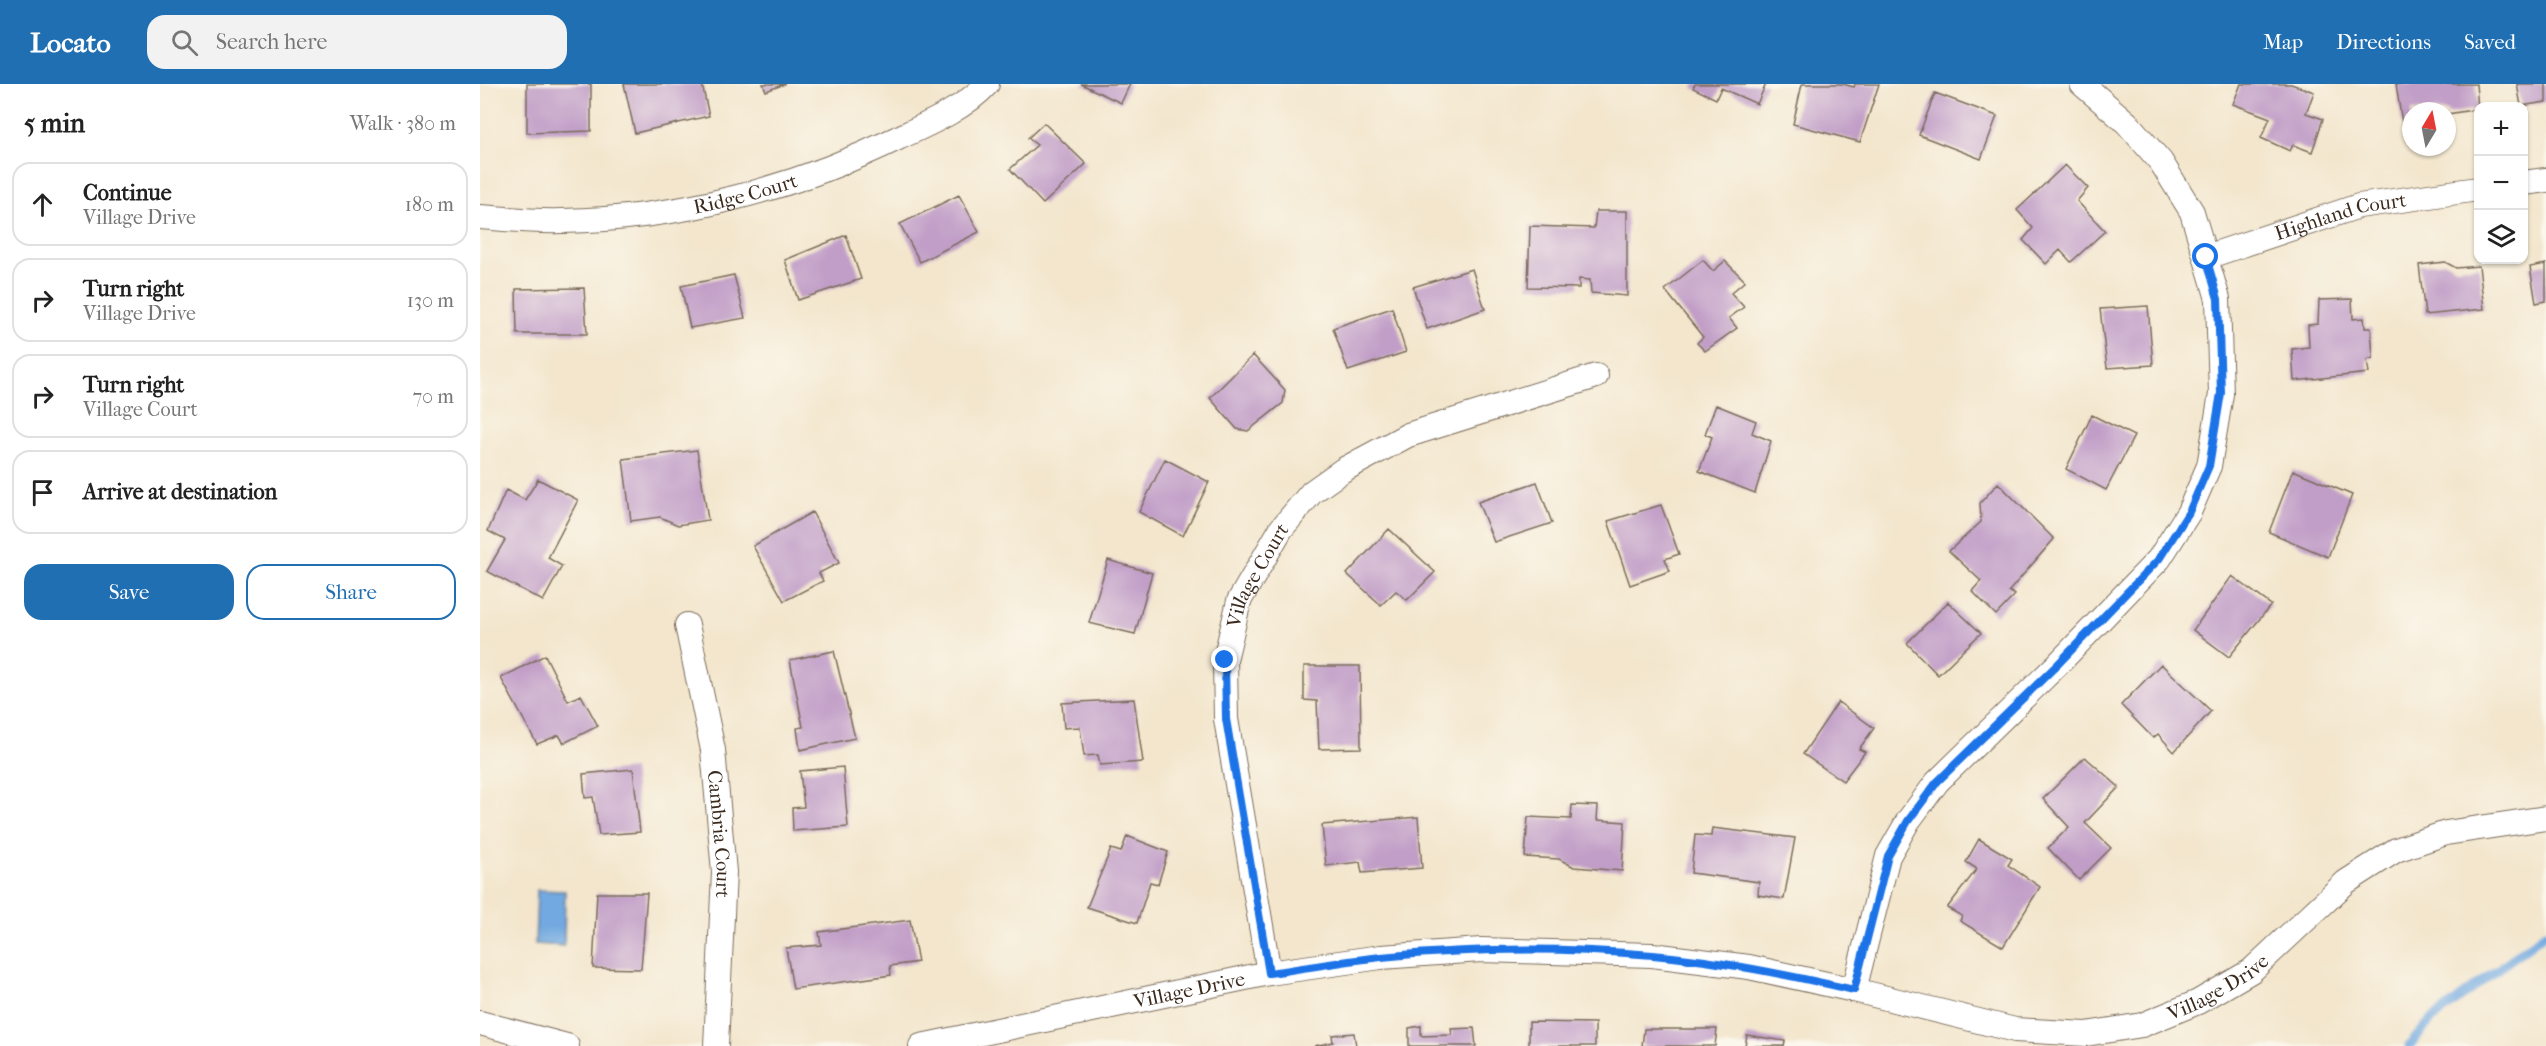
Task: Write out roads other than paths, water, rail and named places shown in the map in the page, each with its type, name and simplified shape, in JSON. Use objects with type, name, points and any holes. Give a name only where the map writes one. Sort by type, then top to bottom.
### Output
[{"type":"street","name":"Ridge Court","points":[[480,218],[561,222],[657,214],[771,189],[853,160],[923,127],[976,95],[987,84]]},
{"type":"street","points":[[1854,990],[1888,856],[1908,821],[1937,782],[2058,664],[2159,559],[2189,512],[2209,466],[2221,393],[2218,299],[2192,212],[2161,162],[2127,123],[2082,84]]},
{"type":"street","points":[[2528,182],[2546,180]]},
{"type":"street","name":"Highland Court","points":[[2206,257],[2359,206],[2474,190]]},
{"type":"street","name":"Village Court","points":[[1269,973],[1226,719],[1225,660],[1239,601],[1281,530],[1312,492],[1343,470],[1408,435],[1596,376]]},
{"type":"street","name":"Cambria Court","points":[[687,624],[713,750],[724,872],[716,1046]]},
{"type":"street","name":"Village Drive","points":[[921,1046],[1269,973],[1381,957],[1481,950],[1652,955],[1728,964],[1854,990],[2015,1030],[2086,1034],[2142,1025],[2198,1002],[2251,971],[2346,882],[2396,850],[2446,833],[2546,818]]},
{"type":"street","points":[[480,1023],[567,1046]]},
{"type":"water","points":[[537,890],[565,891],[564,946],[535,944]]},
{"type":"waterway","points":[[2409,1046],[2431,1020],[2546,933]]}]
